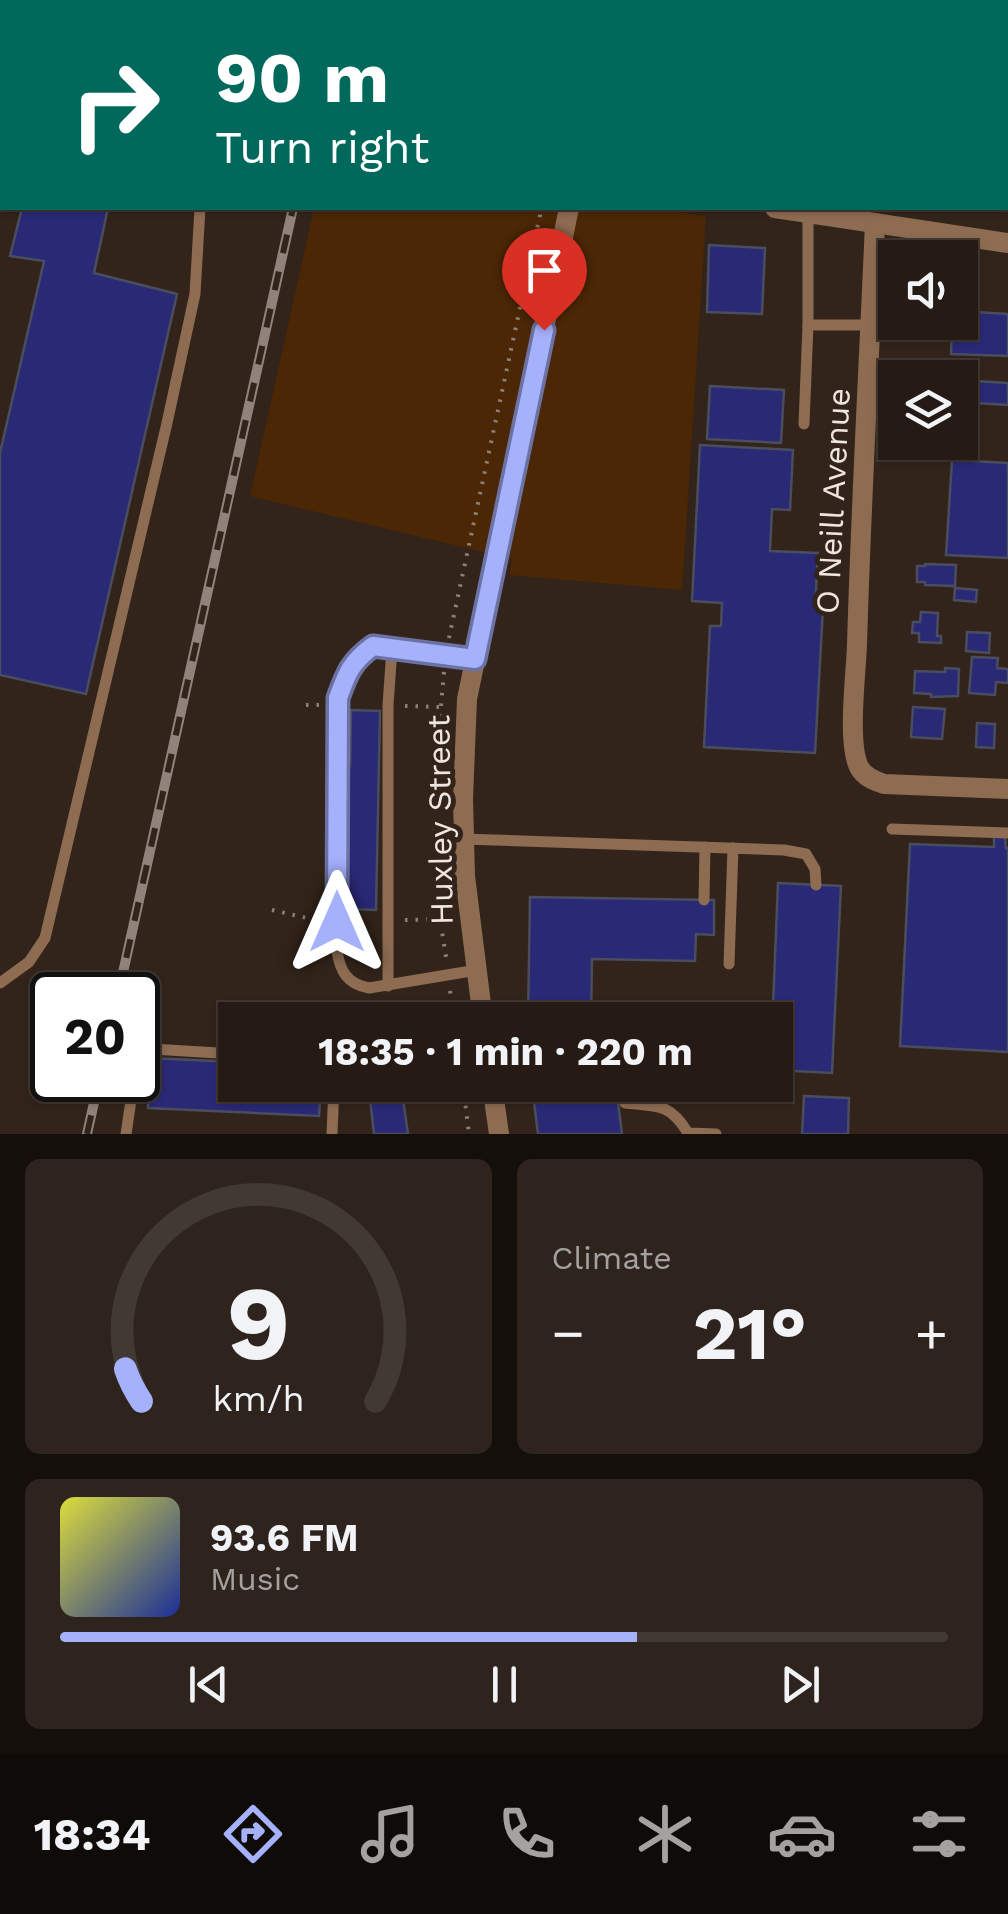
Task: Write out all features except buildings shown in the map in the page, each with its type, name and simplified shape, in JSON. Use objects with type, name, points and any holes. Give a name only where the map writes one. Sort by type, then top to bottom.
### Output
[{"type":"street","name":"Huxley Street","points":[[481,1002],[464,876],[467,698],[570,210]]},
{"type":"street","points":[[792,210],[1008,243]]},
{"type":"street","name":"O Neill Avenue","points":[[876,223],[854,729],[860,768],[874,781],[894,786],[1008,789]]},
{"type":"street","points":[[494,1102],[499,1134]]},
{"type":"lane","points":[[0,983],[29,962],[45,938],[195,294],[200,210]]},
{"type":"lane","points":[[804,424],[808,212]]},
{"type":"lane","points":[[808,324],[871,324]]},
{"type":"lane","points":[[475,659],[373,646],[356,658],[346,674],[338,705],[336,950],[345,976],[357,986],[368,988],[477,970]]},
{"type":"lane","points":[[388,986],[388,705],[392,649]]},
{"type":"lane","points":[[892,829],[1008,833]]},
{"type":"lane","points":[[464,838],[784,850],[806,854],[815,868],[816,885]]},
{"type":"lane","points":[[704,900],[705,847]]},
{"type":"lane","points":[[729,964],[733,848]]},
{"type":"lane","points":[[160,1050],[218,1053]]},
{"type":"lane","points":[[126,1134],[131,1102]]},
{"type":"lane","points":[[332,1134],[333,1102]]},
{"type":"lane","points":[[624,1102],[664,1106],[678,1116],[688,1133],[716,1134]]},
{"type":"path","points":[[465,1102],[470,1134]]},
{"type":"shaded area","points":[[314,210],[663,210],[706,216],[682,590],[509,575],[512,559],[250,496]]},
{"type":"railway","points":[[123,972],[293,210]]},
{"type":"railway","points":[[87,1134],[94,1102]]},
{"type":"route","points":[[337,922],[338,698],[346,674],[356,658],[373,646],[475,659],[544,330]]}]
